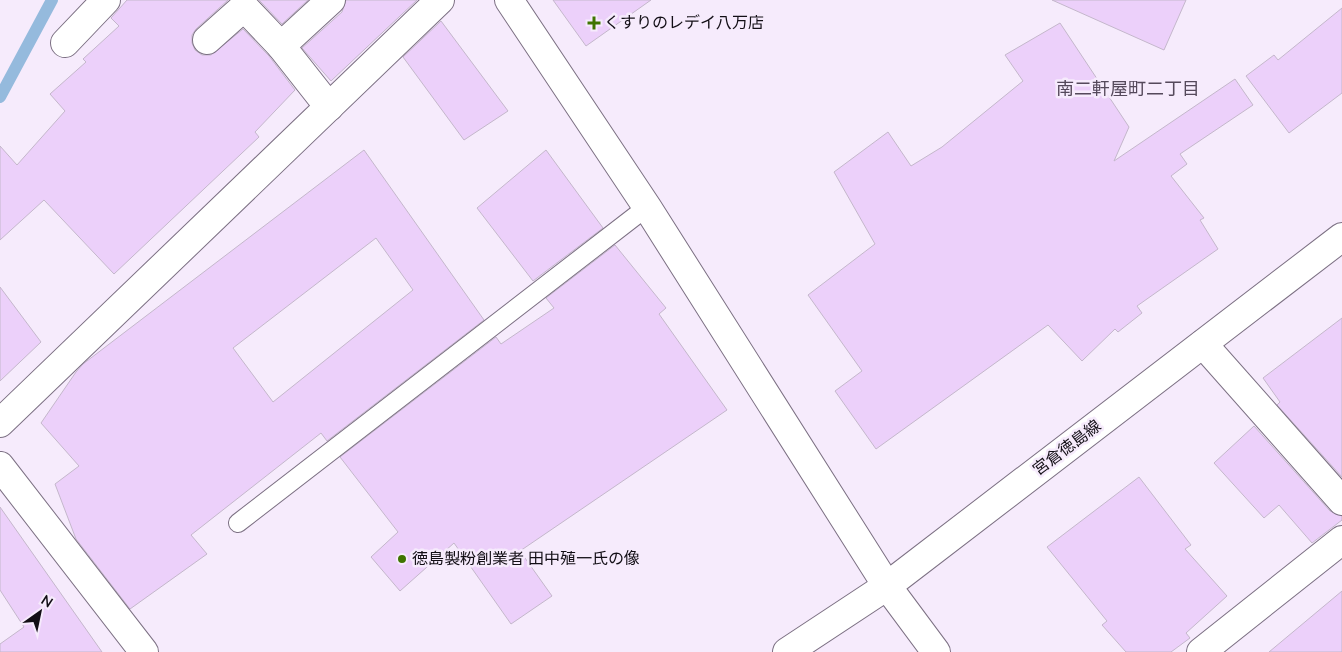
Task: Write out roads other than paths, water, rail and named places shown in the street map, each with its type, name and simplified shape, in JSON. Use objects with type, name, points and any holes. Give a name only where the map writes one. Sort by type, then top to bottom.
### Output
[{"type":"street","points":[[65,43],[106,0]]},
{"type":"street","points":[[281,46],[331,0]]},
{"type":"street","points":[[0,423],[440,0]]},
{"type":"street","points":[[509,0],[647,207],[887,586],[936,652]]},
{"type":"street","points":[[207,40],[244,7],[281,46],[329,107]]},
{"type":"street","name":"宮倉徳島線","points":[[787,652],[887,586],[1342,237]]},
{"type":"street","points":[[1203,344],[1342,501]]},
{"type":"street","points":[[0,466],[144,652]]},
{"type":"street","points":[[1201,652],[1342,540]]},
{"type":"lane","points":[[238,523],[647,207]]},
{"type":"waterway","points":[[0,97],[52,0]]},
{"type":"place","name":"くすりのレデイ八万店","points":[[594,23]]},
{"type":"place","name":"徳島製粉創業者 田中殖一氏の像","points":[[402,559]]},
{"type":"district","name":"南二軒屋町二丁目","points":[[1128,89]]}]
